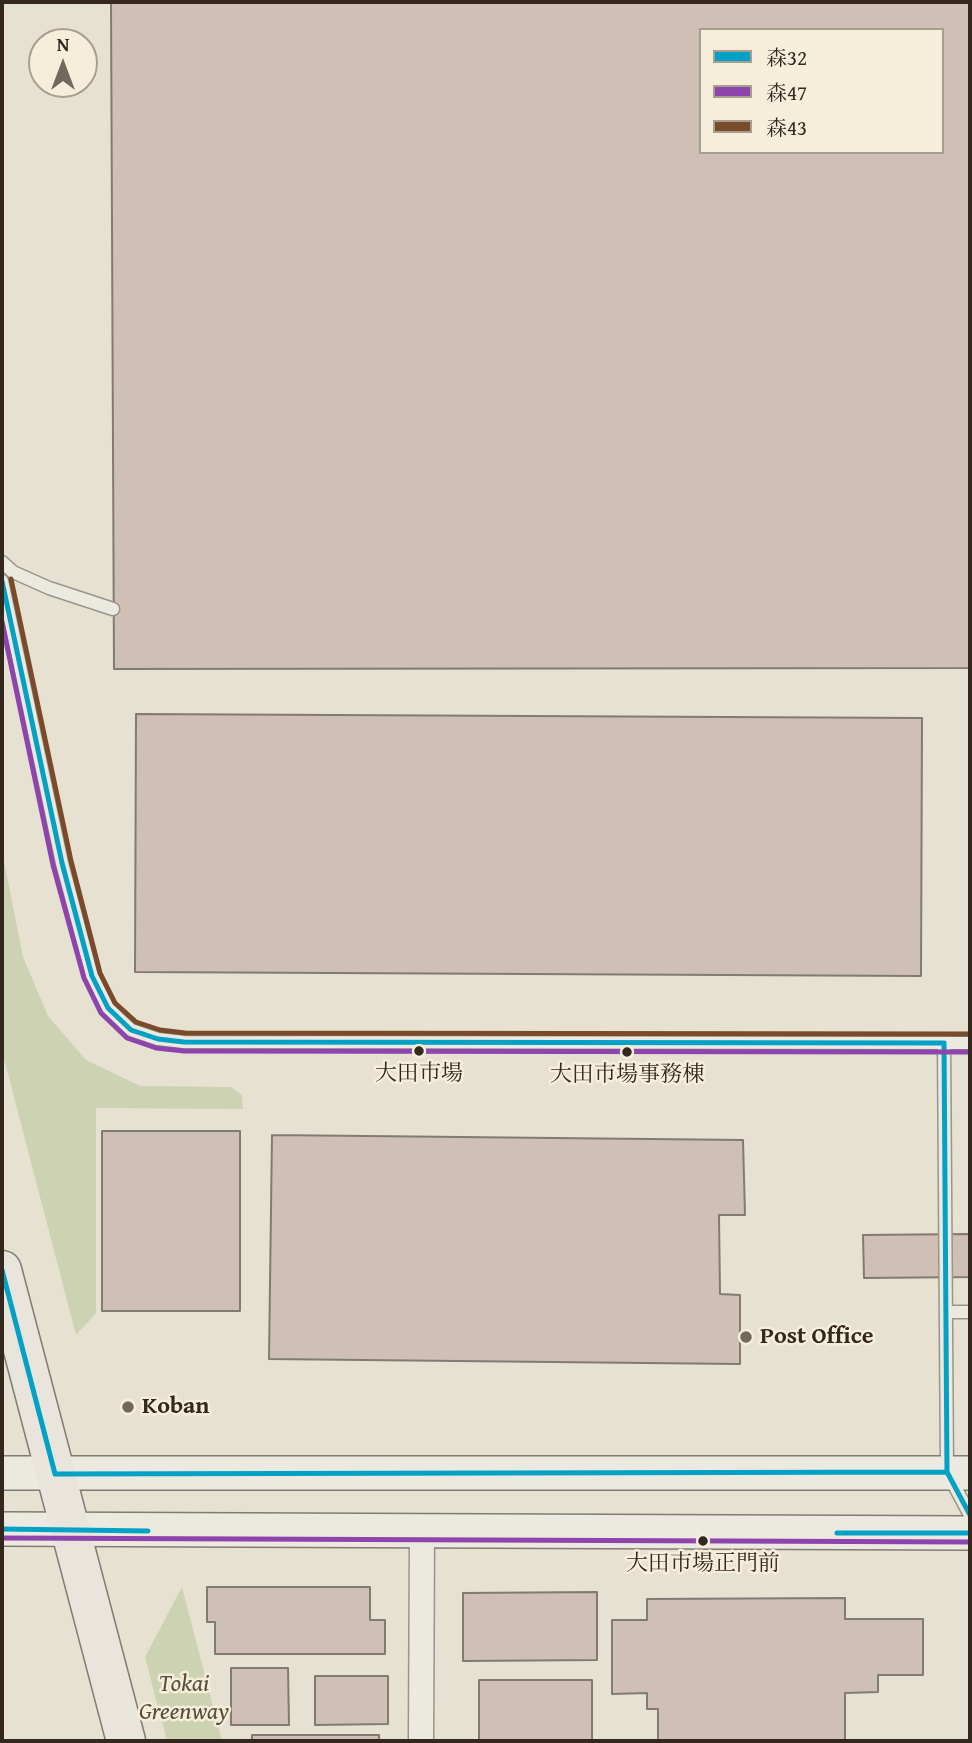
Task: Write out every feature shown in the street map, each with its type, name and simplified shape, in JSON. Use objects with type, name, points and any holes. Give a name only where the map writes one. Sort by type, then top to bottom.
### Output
[{"type":"highway","points":[[2,1270],[126,1741]]},
{"type":"street","points":[[2,1473],[958,1473]]},
{"type":"street","points":[[2,1529],[70,1528],[135,1532],[970,1533]]},
{"type":"street","points":[[421,1741],[422,1533]]},
{"type":"lane","points":[[2,562],[13,572],[49,588],[113,609]]},
{"type":"lane","points":[[2,581],[61,863],[92,976],[108,1008],[131,1030],[158,1039],[184,1042],[970,1043]]},
{"type":"lane","points":[[944,1043],[946,1312],[958,1473],[970,1515]]},
{"type":"lane","points":[[946,1312],[970,1312]]},
{"type":"green space","points":[[2,851],[23,957],[48,1016],[86,1060],[140,1086],[231,1087],[242,1095],[243,1109],[96,1108],[96,1313],[76,1335],[2,1051]]},
{"type":"green space","name":"Tokai Greenway","points":[[182,1587],[222,1741],[167,1741],[145,1657]]},
{"type":"building","points":[[111,2],[970,2],[970,668],[114,669]]},
{"type":"building","points":[[136,714],[922,718],[921,976],[135,972]]},
{"type":"building","points":[[102,1131],[240,1131],[240,1311],[102,1311]]},
{"type":"building","points":[[272,1135],[743,1140],[745,1215],[719,1215],[720,1294],[740,1295],[740,1364],[269,1359]]},
{"type":"building","points":[[970,1234],[970,1277],[864,1278],[863,1235]]},
{"type":"building","points":[[207,1587],[370,1587],[370,1620],[385,1620],[385,1654],[215,1654],[215,1622],[207,1622]]},
{"type":"building","points":[[597,1592],[597,1660],[463,1661],[463,1593]]},
{"type":"building","points":[[845,1598],[845,1619],[923,1619],[923,1675],[878,1675],[878,1692],[845,1693],[845,1741],[658,1741],[658,1709],[647,1709],[647,1693],[612,1694],[612,1620],[647,1620],[647,1599]]},
{"type":"building","points":[[231,1668],[288,1668],[289,1725],[231,1725]]},
{"type":"building","points":[[315,1676],[388,1676],[388,1724],[315,1725]]},
{"type":"building","points":[[479,1680],[592,1680],[592,1741],[479,1741]]},
{"type":"building","points":[[252,1735],[379,1735],[379,1741],[252,1741]]},
{"type":"transit line","name":"森43","points":[[11,579],[71,861],[100,973],[115,1003],[136,1022],[160,1030],[185,1033],[970,1034]]},
{"type":"transit line","name":"森32","points":[[2,581],[62,863],[92,976],[108,1008],[131,1030],[158,1039],[184,1042],[944,1043]]},
{"type":"transit line","name":"森47","points":[[2,622],[53,865],[84,978],[101,1013],[127,1038],[156,1048],[184,1051],[970,1052]]},
{"type":"transit line","name":"森32","points":[[944,1043],[947,1472],[970,1515]]},
{"type":"transit line","name":"森32","points":[[2,1270],[55,1474],[947,1472]]},
{"type":"transit line","name":"森32","points":[[2,1529],[148,1531]]},
{"type":"transit line","name":"森32","points":[[837,1533],[970,1533]]},
{"type":"transit line","name":"森47","points":[[2,1538],[970,1542]]},
{"type":"place","name":"大田市場","points":[[419,1051]]},
{"type":"place","name":"大田市場事務棟","points":[[627,1052]]},
{"type":"place","name":"Post Office","points":[[746,1337]]},
{"type":"place","name":"Koban","points":[[128,1407]]},
{"type":"place","name":"大田市場正門前","points":[[703,1541]]}]
